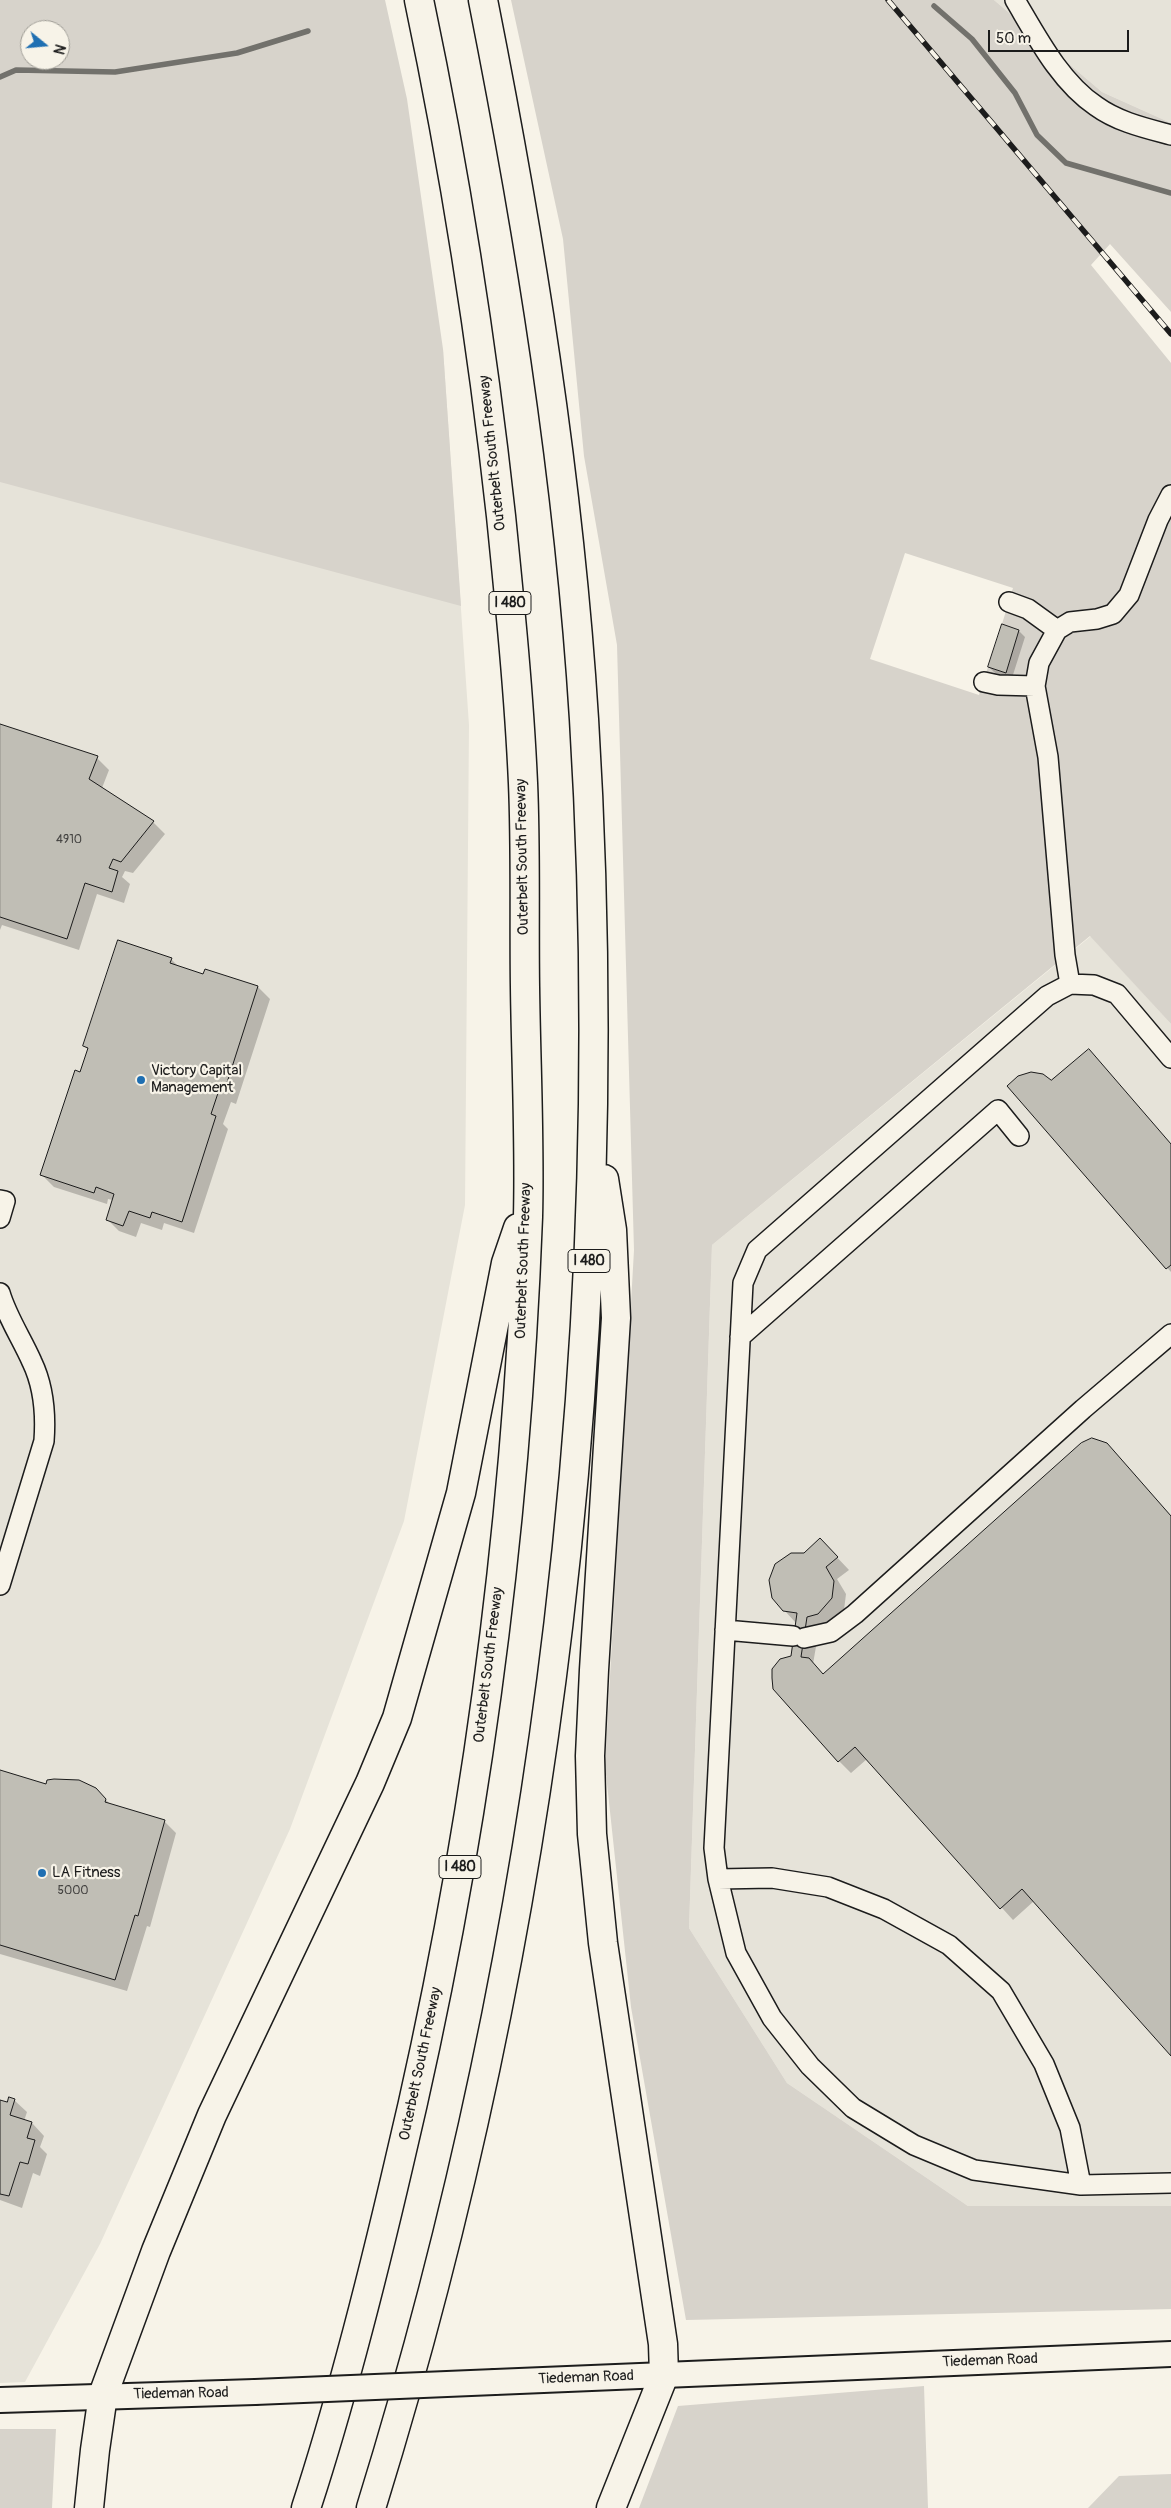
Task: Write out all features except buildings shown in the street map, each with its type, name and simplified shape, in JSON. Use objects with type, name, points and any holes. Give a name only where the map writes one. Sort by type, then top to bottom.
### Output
[{"type":"highway","name":"Outerbelt South Freeway","points":[[306,2508],[344,2382],[386,2220],[412,2108],[453,1908],[476,1772],[505,1537],[516,1414],[528,1212],[523,784],[512,622],[486,381],[460,210],[419,0]]},
{"type":"highway","name":"I 480","points":[[371,2508],[418,2347],[465,2156],[495,2019],[538,1778],[557,1640],[582,1385],[589,1259],[593,1113],[591,888],[583,717],[572,588],[548,385],[526,232],[482,0]]},
{"type":"highway","points":[[593,1113],[612,1230],[616,1318],[590,1756],[592,1834],[596,1894],[662,2337],[664,2375],[610,2508]]},
{"type":"highway","points":[[89,2508],[103,2395],[156,2251],[197,2150],[370,1783],[396,1718],[461,1493],[506,1262],[519,1225],[528,1212]]},
{"type":"main road","name":"Tiedeman Road","points":[[0,2400],[103,2395],[255,2392],[1171,2354]]},
{"type":"lane","points":[[1015,0],[1067,80],[1096,106],[1136,126],[1171,135]]},
{"type":"lane","points":[[1070,984],[1065,955],[1048,757],[1035,686],[1039,663],[1057,630],[1070,622],[1097,619],[1113,614],[1122,604],[1129,595],[1158,520],[1171,496]]},
{"type":"lane","points":[[1009,602],[1028,609],[1057,630]]},
{"type":"lane","points":[[984,682],[998,685],[1035,686]]},
{"type":"lane","points":[[1171,1058],[1117,994],[1094,985],[1070,984],[1047,996],[757,1250],[743,1283],[714,1848],[718,1879],[736,1953],[772,2018],[810,2066],[853,2108],[914,2145],[974,2170],[1082,2186],[1171,2183]]},
{"type":"lane","points":[[740,1337],[998,1110],[1020,1136]]},
{"type":"lane","points":[[0,1200],[5,1201],[0,1218]]},
{"type":"lane","points":[[0,1293],[3,1304],[33,1364],[43,1395],[46,1418],[44,1441],[0,1585]]},
{"type":"lane","points":[[725,1630],[798,1637],[831,1632],[855,1614],[1084,1409],[1171,1334]]},
{"type":"lane","points":[[718,1879],[772,1878],[828,1887],[884,1909],[948,1945],[1001,1991],[1044,2064],[1070,2128],[1082,2186]]},
{"type":"shaded area","points":[[0,0],[385,0],[407,99],[443,349],[461,606],[0,482]]},
{"type":"shaded area","points":[[511,0],[994,0],[1102,92],[1171,123],[1171,312],[1110,244],[1091,265],[1171,363],[1171,1024],[1090,936],[712,1245],[689,1928],[787,2083],[968,2206],[1171,2206],[1171,2309],[686,2320],[631,2007],[605,1765],[634,1250],[617,645],[584,456],[563,239]],"holes":[[[905,553],[1013,588],[1002,624],[1019,630],[1006,673],[988,667],[979,695],[870,659]]]},
{"type":"shaded area","points":[[994,0],[1171,0],[1171,123],[1102,92]]},
{"type":"shaded area","points":[[443,349],[469,725],[465,1205],[404,1521],[290,1829],[100,2244],[25,2382],[0,2383],[0,464]]},
{"type":"shaded area","points":[[1091,936],[1171,1024],[1171,2206],[968,2206],[787,2083],[689,1928],[712,1245]]},
{"type":"shaded area","points":[[924,2386],[928,2508],[639,2508],[678,2406]]},
{"type":"shaded area","points":[[0,2429],[56,2429],[52,2508],[0,2508]]},
{"type":"shaded area","points":[[1171,2474],[1171,2508],[1088,2508],[1119,2476]]},
{"type":"waterway","points":[[934,6],[972,39],[1015,93],[1037,135],[1066,163],[1171,193]]},
{"type":"waterway","points":[[0,77],[16,70],[115,72],[237,53],[308,31]]},
{"type":"railway","points":[[888,0],[1171,334]]},
{"type":"place","name":"Victory Capital Management","points":[[141,1080]]},
{"type":"place","name":"LA Fitness","points":[[42,1873]]}]
